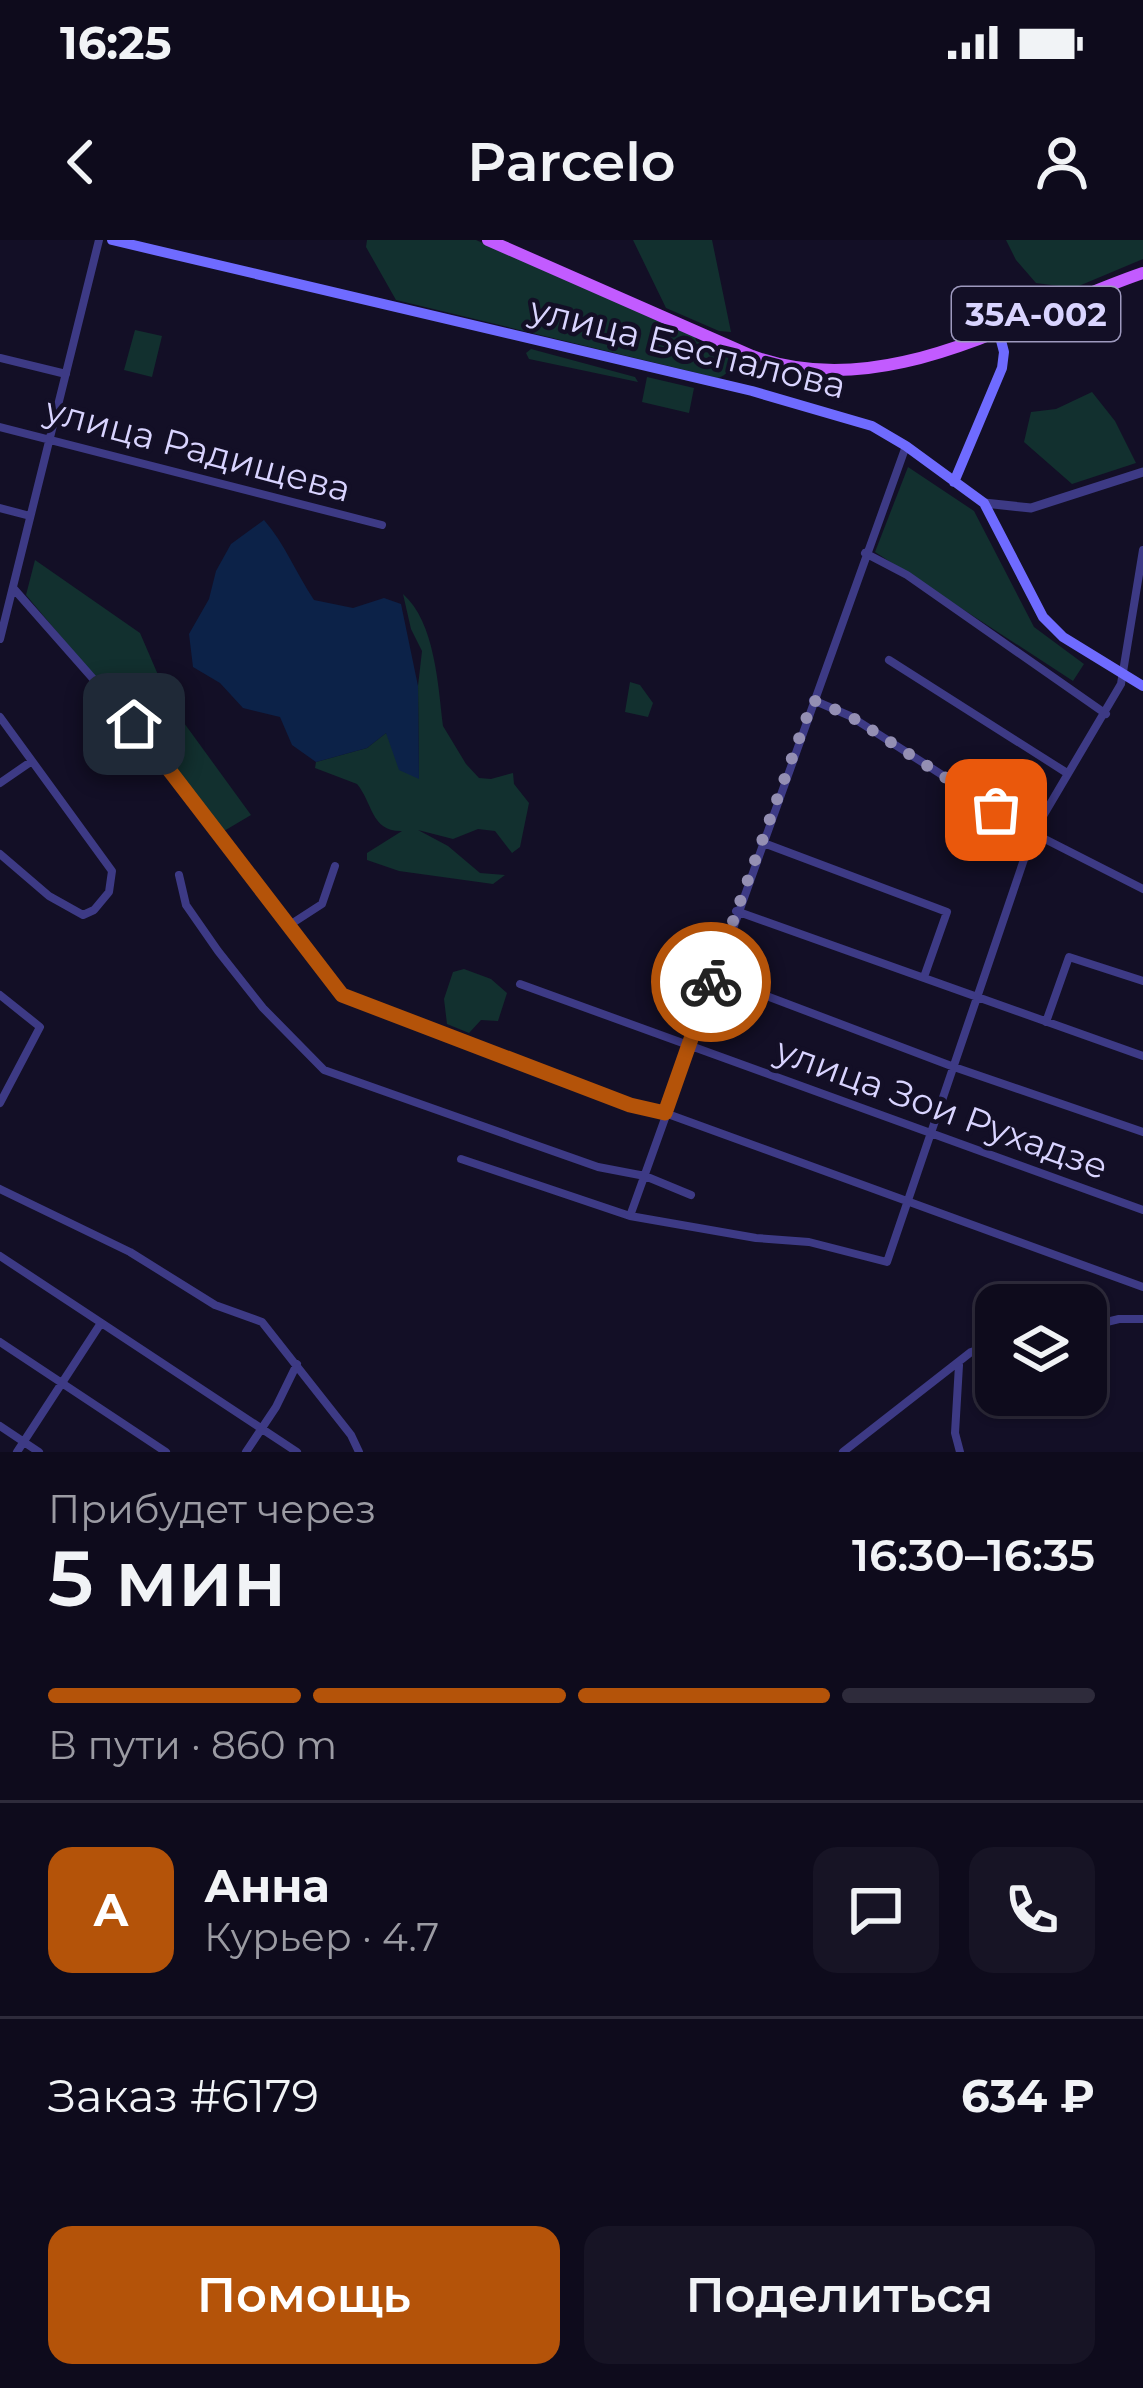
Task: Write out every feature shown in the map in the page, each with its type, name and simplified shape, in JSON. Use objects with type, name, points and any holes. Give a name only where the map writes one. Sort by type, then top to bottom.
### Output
[{"type":"main road","name":"улица Беспалова","points":[[112,240],[809,405],[862,422],[906,446],[984,503],[1042,617],[1063,637],[1143,686]]},
{"type":"main road","name":"35А-002","points":[[488,240],[752,356],[840,372],[880,369],[1143,273]]},
{"type":"main road","points":[[954,482],[1002,368],[998,328]]},
{"type":"street","points":[[0,639],[99,240]]},
{"type":"street","points":[[0,358],[67,374]]},
{"type":"street","name":"улица Радищева","points":[[0,427],[382,525]]},
{"type":"street","points":[[630,1216],[906,446]]},
{"type":"street","points":[[984,503],[1031,508],[1143,472]]},
{"type":"street","points":[[992,518],[1004,505]]},
{"type":"street","points":[[0,508],[30,516]]},
{"type":"street","points":[[461,1159],[630,1216],[756,1238],[809,1242],[886,1262],[1033,833],[1121,685],[1143,550]]},
{"type":"street","points":[[865,553],[908,575],[1106,714]]},
{"type":"street","points":[[14,589],[134,724],[342,995],[630,1105],[665,1113],[1143,1287]]},
{"type":"street","points":[[889,660],[1066,773]]},
{"type":"street","points":[[813,700],[850,716],[1033,833],[1143,889]]},
{"type":"street","points":[[0,717],[86,830],[113,878],[109,892],[89,913],[74,912],[0,854]]},
{"type":"street","points":[[0,782],[32,761]]},
{"type":"street","points":[[761,842],[947,912],[924,977]]},
{"type":"street","points":[[288,926],[322,904],[335,866]]},
{"type":"street","points":[[179,875],[186,905],[218,951],[263,1007],[324,1070],[598,1167],[644,1175],[691,1195]]},
{"type":"street","points":[[736,911],[1143,1056]]},
{"type":"street","points":[[1046,1022],[1069,957],[1143,981]]},
{"type":"street","points":[[714,976],[1143,1132]]},
{"type":"street","name":"улица Зои Рухадзе","points":[[520,984],[1143,1210]]},
{"type":"street","points":[[0,995],[40,1027],[3,1086],[0,1103]]},
{"type":"street","points":[[0,1189],[130,1252],[215,1305],[262,1322],[351,1435],[359,1452]]},
{"type":"street","points":[[0,1256],[297,1452]]},
{"type":"street","points":[[1107,1324],[1143,1319]]},
{"type":"street","points":[[17,1452],[101,1324]]},
{"type":"street","points":[[0,1342],[166,1452]]},
{"type":"street","points":[[843,1452],[975,1351]]},
{"type":"street","points":[[246,1452],[298,1364]]},
{"type":"street","points":[[960,1364],[955,1433],[960,1452]]},
{"type":"street","points":[[0,1426],[39,1452]]},
{"type":"green space","points":[[367,240],[476,240],[695,336],[696,341],[730,356],[730,367],[718,378],[396,300],[366,247]]},
{"type":"green space","points":[[633,240],[712,240],[731,332],[666,308]]},
{"type":"green space","points":[[1006,240],[1143,240],[1143,259],[1074,288],[1036,283]]},
{"type":"green space","points":[[135,330],[162,336],[152,377],[124,370]]},
{"type":"green space","points":[[531,349],[635,377],[638,382],[529,359],[526,353]]},
{"type":"green space","points":[[647,377],[694,388],[689,413],[642,402]]},
{"type":"green space","points":[[1092,392],[1115,421],[1136,463],[1072,484],[1024,442],[1031,412],[1056,409]]},
{"type":"green space","points":[[908,467],[974,511],[1034,627],[1084,664],[1073,681],[875,552]]},
{"type":"green space","points":[[35,560],[140,633],[171,705],[251,815],[224,831],[26,595]]},
{"type":"green space","points":[[403,594],[428,637],[443,726],[479,778],[513,773],[514,784],[529,803],[520,847],[512,853],[495,831],[478,829],[453,839],[418,830],[448,846],[480,873],[505,875],[493,884],[399,871],[367,860],[367,853],[402,831],[378,822],[357,784],[315,768],[316,762],[367,748],[386,733],[419,778],[422,651]]},
{"type":"green space","points":[[630,682],[640,685],[653,703],[648,717],[625,712]]},
{"type":"green space","points":[[464,969],[491,979],[507,993],[498,1021],[481,1020],[469,1033],[447,1024],[444,999],[453,972]]},
{"type":"water","points":[[264,520],[314,600],[353,608],[384,598],[401,604],[418,686],[419,779],[399,770],[386,733],[367,748],[316,762],[292,745],[280,717],[243,708],[220,683],[193,667],[189,634],[209,599],[216,571],[231,544]]},
{"type":"way so far","points":[[711,982],[813,700],[850,716],[996,810]]},
{"type":"route","points":[[134,724],[342,995],[630,1105],[665,1113],[711,982]]}]
